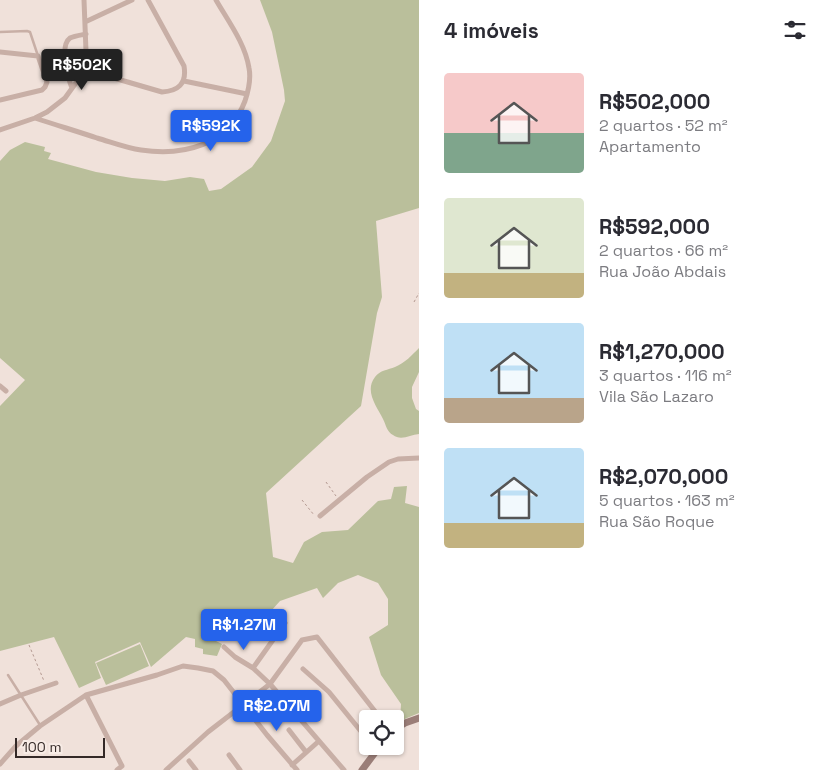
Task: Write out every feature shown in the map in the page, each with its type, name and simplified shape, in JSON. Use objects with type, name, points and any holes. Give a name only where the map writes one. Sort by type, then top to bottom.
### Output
[{"type":"street","points":[[0,130],[47,112],[65,98],[72,88],[83,69],[86,51],[84,0]]},
{"type":"street","points":[[85,22],[132,0]]},
{"type":"street","points":[[83,69],[162,92],[170,92],[178,87],[184,80],[184,66],[148,0]]},
{"type":"street","points":[[35,118],[138,150],[180,151],[195,148],[209,142],[224,132],[234,122],[242,108],[248,94],[250,70],[246,54],[216,0]]},
{"type":"street","points":[[72,88],[66,67],[66,42],[72,37],[86,34]]},
{"type":"street","points":[[0,52],[38,56],[47,82],[42,90],[0,100]]},
{"type":"street","points":[[184,80],[248,94]]},
{"type":"street","points":[[0,386],[6,391]]},
{"type":"street","points":[[320,516],[367,477],[389,462],[398,459],[419,458]]},
{"type":"street","points":[[253,668],[285,623]]},
{"type":"street","points":[[166,770],[216,725],[270,684],[302,640],[317,637],[374,710]]},
{"type":"street","points":[[224,647],[235,657],[253,668],[270,684],[344,770]]},
{"type":"street","points":[[0,764],[16,746],[40,726],[86,695],[183,666],[213,671],[224,680],[266,735],[296,770]]},
{"type":"street","points":[[303,669],[329,692],[359,729]]},
{"type":"street","points":[[0,704],[21,694],[56,683]]},
{"type":"street","points":[[86,695],[122,766],[117,770]]},
{"type":"street","points":[[404,724],[419,718]]},
{"type":"street","points":[[289,730],[306,752]]},
{"type":"street","points":[[292,765],[319,741]]},
{"type":"street","points":[[229,755],[240,770]]},
{"type":"street","points":[[362,770],[372,755]]},
{"type":"street","points":[[189,761],[196,770]]},
{"type":"lane","points":[[0,32],[30,32],[38,56]]},
{"type":"lane","points":[[8,675],[40,726]]},
{"type":"path","points":[[414,302],[419,293]]},
{"type":"path","points":[[326,482],[339,501]]},
{"type":"path","points":[[302,500],[317,518],[320,516]]},
{"type":"path","points":[[29,645],[47,686]]},
{"type":"green space","points":[[260,0],[419,0],[419,208],[376,221],[382,297],[377,313],[361,406],[266,493],[273,557],[293,563],[304,542],[322,532],[348,530],[378,501],[391,499],[394,487],[407,486],[405,503],[419,507],[419,713],[404,719],[404,710],[401,710],[401,704],[381,675],[369,637],[388,625],[388,599],[378,583],[358,575],[338,583],[323,598],[317,588],[280,601],[254,630],[240,622],[230,633],[215,627],[208,637],[222,644],[217,656],[203,654],[203,649],[195,647],[195,639],[186,637],[151,667],[140,642],[95,662],[101,678],[79,688],[54,637],[0,651],[0,406],[25,380],[0,358],[0,161],[10,150],[25,142],[45,147],[44,151],[51,153],[48,159],[96,172],[165,181],[190,177],[204,179],[209,191],[221,189],[252,167],[271,141],[285,101],[272,32]]},
{"type":"green space","points":[[419,348],[419,372],[412,387],[412,398],[416,409],[419,411],[419,434],[399,438],[389,432],[375,404],[371,393],[372,382],[379,373],[402,363]]},
{"type":"green space","points":[[140,644],[149,666],[106,685],[96,663]]}]
